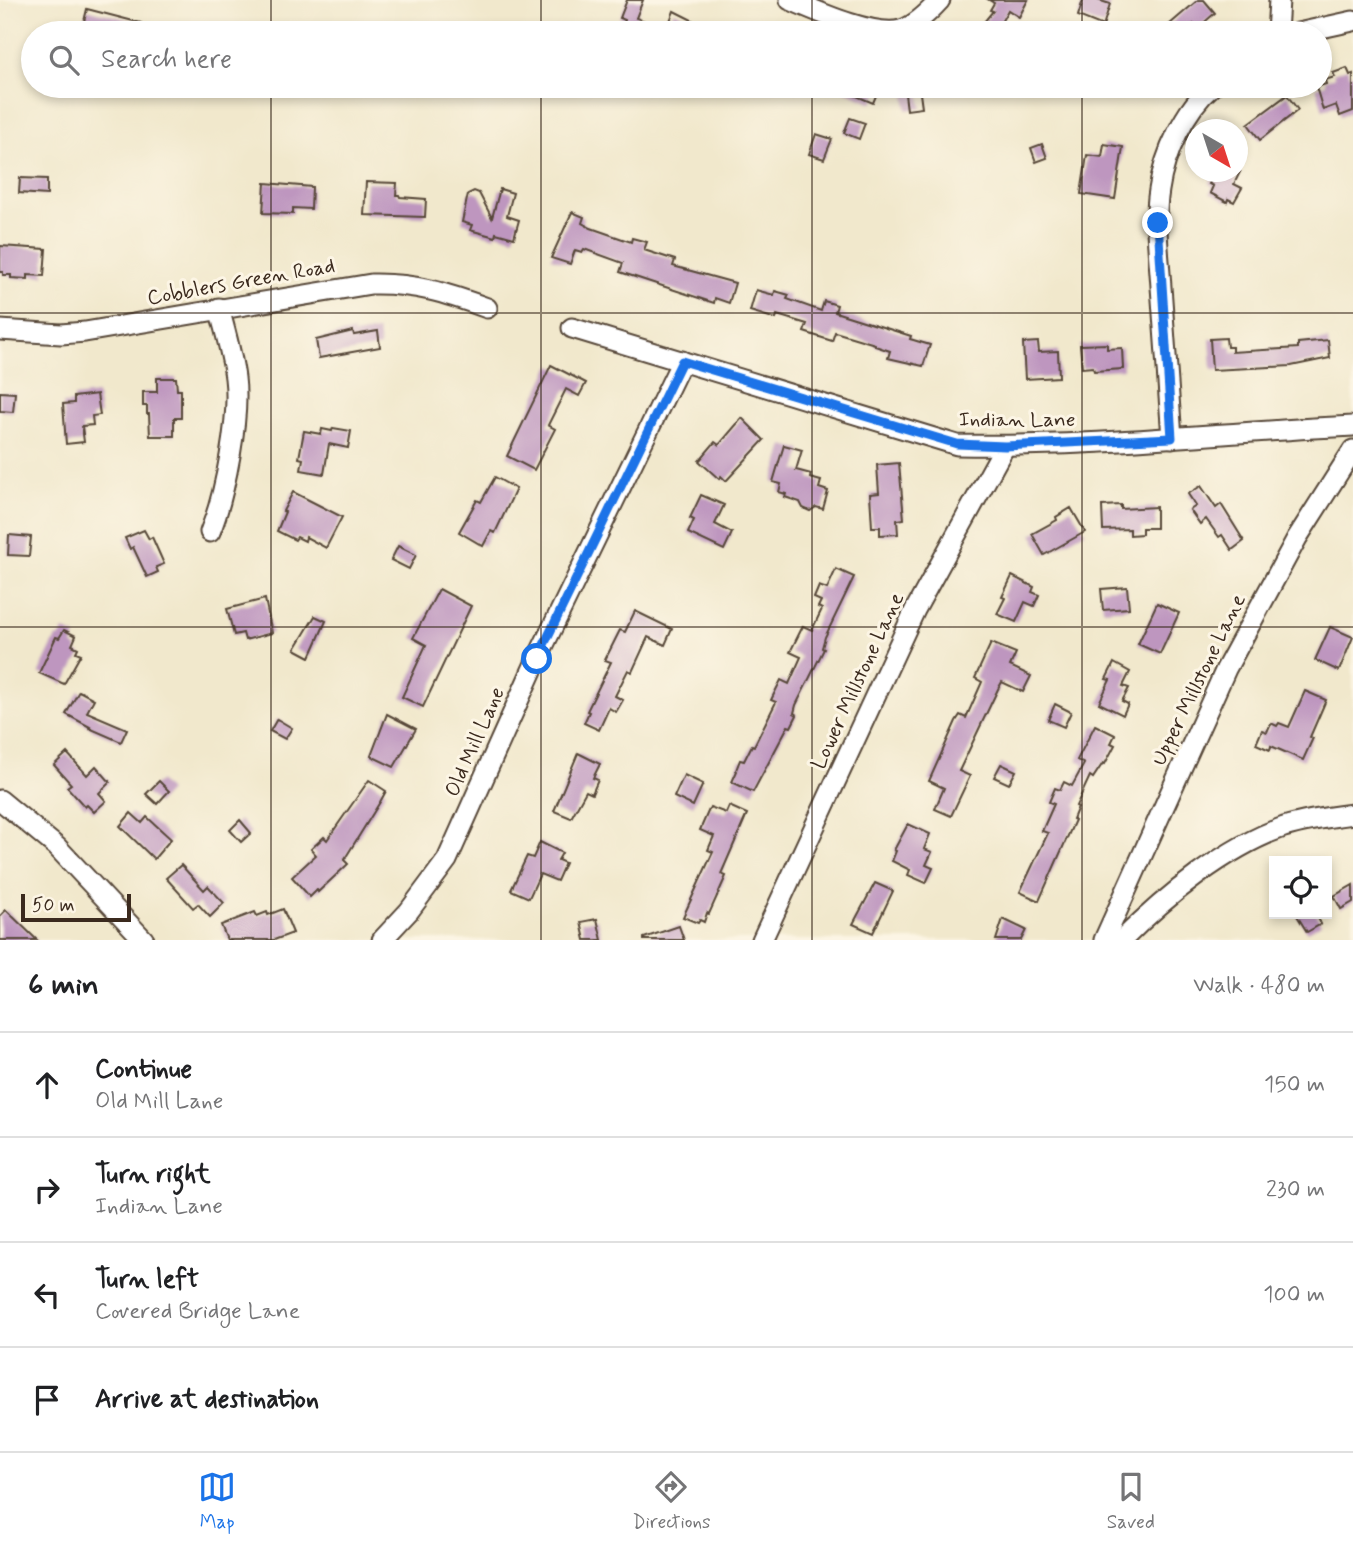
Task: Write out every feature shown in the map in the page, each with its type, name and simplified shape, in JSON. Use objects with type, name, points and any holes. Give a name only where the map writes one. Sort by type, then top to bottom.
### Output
[{"type":"street","points":[[790,0],[840,21]]},
{"type":"street","points":[[915,21],[940,0]]},
{"type":"street","points":[[1278,21],[1279,0]]},
{"type":"street","points":[[1332,26],[1353,22]]},
{"type":"street","points":[[1172,438],[1158,235],[1159,189],[1164,167],[1184,122],[1201,98]]},
{"type":"street","name":"Cobblers Green Road","points":[[0,330],[61,334],[85,332],[343,287],[400,284],[441,291],[487,308]]},
{"type":"street","points":[[210,533],[222,495],[236,402],[235,377],[219,309]]},
{"type":"street","name":"Indian Lane","points":[[572,328],[957,444],[1005,446],[1353,426]]},
{"type":"street","name":"Old Mill Lane","points":[[382,940],[409,911],[447,860],[537,659],[682,361]]},
{"type":"street","name":"Lower Millstone Lane","points":[[762,940],[915,610],[1005,446]]},
{"type":"street","name":"Upper Millstone Lane","points":[[1104,940],[1226,669],[1297,538],[1353,450]]},
{"type":"street","points":[[0,800],[57,847],[145,940]]},
{"type":"street","points":[[1122,940],[1148,913],[1193,879],[1258,838],[1285,827],[1353,814]]},
{"type":"building","points":[[627,0],[643,0],[636,18],[645,21],[625,21],[620,18]]},
{"type":"building","points":[[989,0],[1028,0],[1019,17],[1008,10],[1002,21],[985,21],[993,11],[990,10],[994,3]]},
{"type":"building","points":[[1083,0],[1098,0],[1110,4],[1105,21],[1090,21],[1078,16]]},
{"type":"building","points":[[1198,0],[1204,0],[1215,13],[1206,21],[1174,21]]},
{"type":"building","points":[[87,9],[133,21],[84,21]]},
{"type":"building","points":[[674,11],[692,20],[692,21],[670,21]]},
{"type":"building","points":[[1347,68],[1350,75],[1353,74],[1353,111],[1340,116],[1336,105],[1323,110],[1319,98],[1332,98],[1332,78],[1335,77],[1333,73]]},
{"type":"building","points":[[861,98],[875,98],[873,103]]},
{"type":"building","points":[[906,98],[921,98],[922,108],[907,110]]},
{"type":"building","points":[[1283,98],[1289,98],[1298,110],[1260,140],[1248,124]]},
{"type":"building","points":[[850,118],[865,123],[859,139],[844,133]]},
{"type":"building","points":[[816,134],[832,139],[824,159],[809,154]]},
{"type":"building","points":[[1042,144],[1047,158],[1036,162],[1031,148]]},
{"type":"building","points":[[1104,144],[1123,147],[1115,199],[1081,194],[1087,155],[1102,157]]},
{"type":"building","points":[[20,178],[47,179],[47,195],[19,193]]},
{"type":"building","points":[[366,182],[397,183],[396,195],[426,199],[425,217],[364,215]]},
{"type":"building","points":[[1235,182],[1234,184],[1242,188],[1234,202],[1228,199],[1227,202],[1210,193],[1213,186],[1209,184]]},
{"type":"building","points":[[265,183],[312,187],[311,209],[293,208],[293,214],[263,213]]},
{"type":"building","points":[[500,189],[513,193],[507,216],[519,220],[514,238],[496,233],[495,237],[470,230],[472,225],[462,222],[468,194],[474,191],[479,193],[492,218]]},
{"type":"building","points":[[572,212],[584,217],[582,223],[591,228],[631,242],[632,238],[647,242],[644,250],[675,260],[673,266],[735,283],[729,303],[715,298],[714,303],[620,272],[623,263],[584,249],[582,252],[575,250],[570,264],[551,258]]},
{"type":"building","points":[[0,246],[46,249],[44,276],[28,275],[28,279],[3,275],[3,272],[0,272]]},
{"type":"building","points":[[756,290],[774,295],[775,291],[789,295],[787,299],[821,311],[824,301],[837,305],[835,312],[911,336],[910,339],[930,345],[923,366],[888,358],[890,351],[875,344],[835,332],[832,341],[804,332],[807,324],[777,315],[776,319],[750,311]]},
{"type":"building","points":[[353,331],[354,335],[378,331],[380,347],[319,358],[316,340]]},
{"type":"building","points":[[1226,338],[1227,347],[1232,347],[1232,352],[1298,348],[1298,343],[1328,340],[1330,358],[1291,366],[1212,370],[1210,339]]},
{"type":"building","points":[[1038,342],[1039,352],[1058,351],[1059,377],[1025,379],[1023,343]]},
{"type":"building","points":[[1107,344],[1107,349],[1122,348],[1123,369],[1094,371],[1093,367],[1082,368],[1080,345]]},
{"type":"building","points":[[551,365],[586,383],[579,396],[566,389],[548,425],[555,429],[534,470],[507,456]]},
{"type":"building","points":[[157,378],[176,378],[177,390],[181,390],[181,418],[174,418],[174,436],[150,436],[149,414],[147,406],[143,406],[143,392],[157,392]]},
{"type":"building","points":[[0,392],[15,393],[13,412],[0,411]]},
{"type":"building","points":[[97,394],[100,415],[92,416],[93,425],[82,426],[84,442],[66,444],[63,404],[74,403],[74,397]]},
{"type":"building","points":[[742,418],[764,440],[726,481],[721,476],[719,479],[699,461],[715,442],[719,445]]},
{"type":"building","points":[[333,428],[351,431],[348,448],[329,444],[324,474],[301,470],[303,459],[299,458],[304,431],[321,434],[322,429],[332,431]]},
{"type":"building","points":[[784,445],[802,450],[796,470],[811,474],[810,478],[821,481],[819,488],[828,491],[823,509],[816,507],[810,511],[803,508],[800,502],[779,492],[781,484],[773,482]]},
{"type":"building","points":[[899,463],[904,519],[897,520],[898,534],[880,535],[880,527],[872,527],[870,494],[879,493],[877,465]]},
{"type":"building","points":[[495,477],[516,489],[495,533],[491,531],[483,546],[459,532],[477,500],[481,502]]},
{"type":"building","points":[[1201,486],[1216,508],[1221,504],[1244,541],[1232,550],[1206,519],[1200,524],[1190,510],[1196,506],[1188,494]]},
{"type":"building","points":[[293,492],[342,517],[326,548],[306,537],[305,541],[297,537],[295,540],[277,531]]},
{"type":"building","points":[[701,495],[724,505],[715,524],[732,533],[724,550],[688,533],[694,520],[690,518]]},
{"type":"building","points":[[1121,505],[1121,509],[1156,507],[1156,528],[1142,528],[1142,534],[1130,535],[1130,529],[1103,530],[1102,506]]},
{"type":"building","points":[[1071,508],[1085,532],[1044,555],[1032,534],[1057,520],[1056,517]]},
{"type":"building","points":[[144,530],[149,539],[152,537],[164,564],[156,567],[158,572],[147,577],[133,547],[130,549],[125,538]]},
{"type":"building","points":[[9,535],[31,537],[29,556],[8,555]]},
{"type":"building","points":[[398,546],[416,555],[409,569],[391,560]]},
{"type":"building","points":[[836,569],[854,577],[825,637],[824,649],[796,705],[794,713],[797,715],[791,727],[788,726],[753,792],[732,782],[736,770],[740,760],[744,761],[752,745],[754,746],[776,702],[771,700],[781,680],[789,684],[801,657],[790,652],[803,626],[812,630],[822,609],[818,607],[821,601],[814,598],[819,586],[827,589]]},
{"type":"building","points":[[1012,576],[1034,587],[1032,592],[1039,595],[1034,606],[1025,602],[1016,622],[997,614]]},
{"type":"building","points":[[1127,587],[1129,608],[1103,610],[1101,589]]},
{"type":"building","points":[[439,589],[471,606],[423,707],[402,697],[426,645],[413,638]]},
{"type":"building","points":[[265,599],[272,633],[245,640],[243,633],[234,635],[227,609]]},
{"type":"building","points":[[1157,603],[1179,613],[1160,654],[1138,644]]},
{"type":"building","points":[[635,611],[672,629],[665,645],[648,637],[632,672],[628,670],[615,696],[623,700],[616,712],[609,708],[599,730],[584,723],[589,712],[587,711],[611,662],[605,660],[620,630],[625,632]]},
{"type":"building","points":[[315,616],[326,621],[310,657],[295,649]]},
{"type":"building","points":[[1330,627],[1353,637],[1339,671],[1315,660]]},
{"type":"building","points":[[64,630],[76,636],[72,645],[78,648],[76,652],[81,654],[64,684],[39,673],[56,637],[59,638]]},
{"type":"building","points":[[991,643],[1016,653],[1010,666],[1031,676],[1023,692],[1002,682],[998,689],[959,771],[970,776],[951,816],[935,809],[944,788],[929,781],[956,721],[960,715],[966,718],[982,682],[975,678]]},
{"type":"building","points":[[1114,663],[1130,672],[1123,686],[1129,688],[1122,701],[1128,704],[1123,715],[1099,703],[1110,680],[1106,679]]},
{"type":"building","points":[[79,691],[94,699],[87,712],[127,729],[121,742],[66,714]]},
{"type":"building","points":[[1305,691],[1326,700],[1303,760],[1271,746],[1270,750],[1256,744],[1262,730],[1267,732],[1271,723],[1289,727]]},
{"type":"building","points":[[1055,704],[1071,712],[1064,727],[1048,720]]},
{"type":"building","points":[[387,714],[416,729],[394,767],[371,756]]},
{"type":"building","points":[[277,719],[292,728],[285,739],[270,731]]},
{"type":"building","points":[[1095,725],[1115,735],[1111,743],[1115,745],[1105,764],[1103,763],[1093,778],[1090,776],[1076,806],[1075,820],[1039,901],[1020,892],[1048,833],[1042,831],[1054,804],[1049,802],[1055,788],[1060,790],[1064,782],[1072,786],[1084,764],[1077,760]]},
{"type":"building","points":[[67,753],[87,775],[96,766],[110,782],[99,793],[106,801],[94,812],[87,805],[85,807],[67,787],[71,784],[54,765]]},
{"type":"building","points":[[578,753],[600,764],[593,778],[598,780],[592,794],[586,791],[571,818],[554,811]]},
{"type":"building","points":[[1001,764],[1016,771],[1009,784],[994,777]]},
{"type":"building","points":[[684,775],[703,784],[693,806],[674,797]]},
{"type":"building","points":[[369,780],[386,791],[344,860],[348,864],[310,897],[292,877],[316,855],[311,849],[324,837],[327,840]]},
{"type":"building","points":[[159,781],[169,791],[157,804],[146,794]]},
{"type":"building","points":[[729,806],[747,814],[721,874],[726,876],[709,914],[707,913],[704,922],[700,920],[698,923],[683,917],[713,852],[708,850],[714,836],[700,830],[710,807],[726,813]]},
{"type":"building","points":[[131,813],[142,823],[147,817],[171,839],[154,859],[120,826]]},
{"type":"building","points":[[240,820],[251,833],[241,842],[230,830]]},
{"type":"building","points":[[908,824],[930,834],[924,849],[932,852],[926,865],[933,868],[926,883],[908,875],[910,870],[892,861],[896,851],[894,850]]},
{"type":"building","points":[[540,842],[562,853],[558,860],[565,863],[557,881],[540,874],[529,898],[511,890],[527,856],[533,858]]},
{"type":"building","points":[[181,865],[204,890],[208,886],[224,903],[210,917],[198,904],[193,908],[166,878]]},
{"type":"building","points":[[875,883],[893,891],[873,933],[853,924]]},
{"type":"building","points":[[1353,885],[1353,902],[1341,909],[1334,896]]},
{"type":"building","points":[[283,909],[293,933],[274,940],[227,940],[221,925],[255,912],[257,916],[267,912],[268,915]]},
{"type":"building","points":[[6,910],[37,940],[0,940],[0,916]]},
{"type":"building","points":[[597,919],[602,940],[585,940],[581,922]]},
{"type":"building","points":[[1003,919],[1026,930],[1021,940],[996,940]]},
{"type":"building","points":[[1299,919],[1318,919],[1321,924],[1307,932]]},
{"type":"building","points":[[679,926],[684,940],[644,940],[644,938]]},
{"type":"route","points":[[537,659],[682,361],[957,444],[1005,446],[1172,438],[1158,223]]}]
